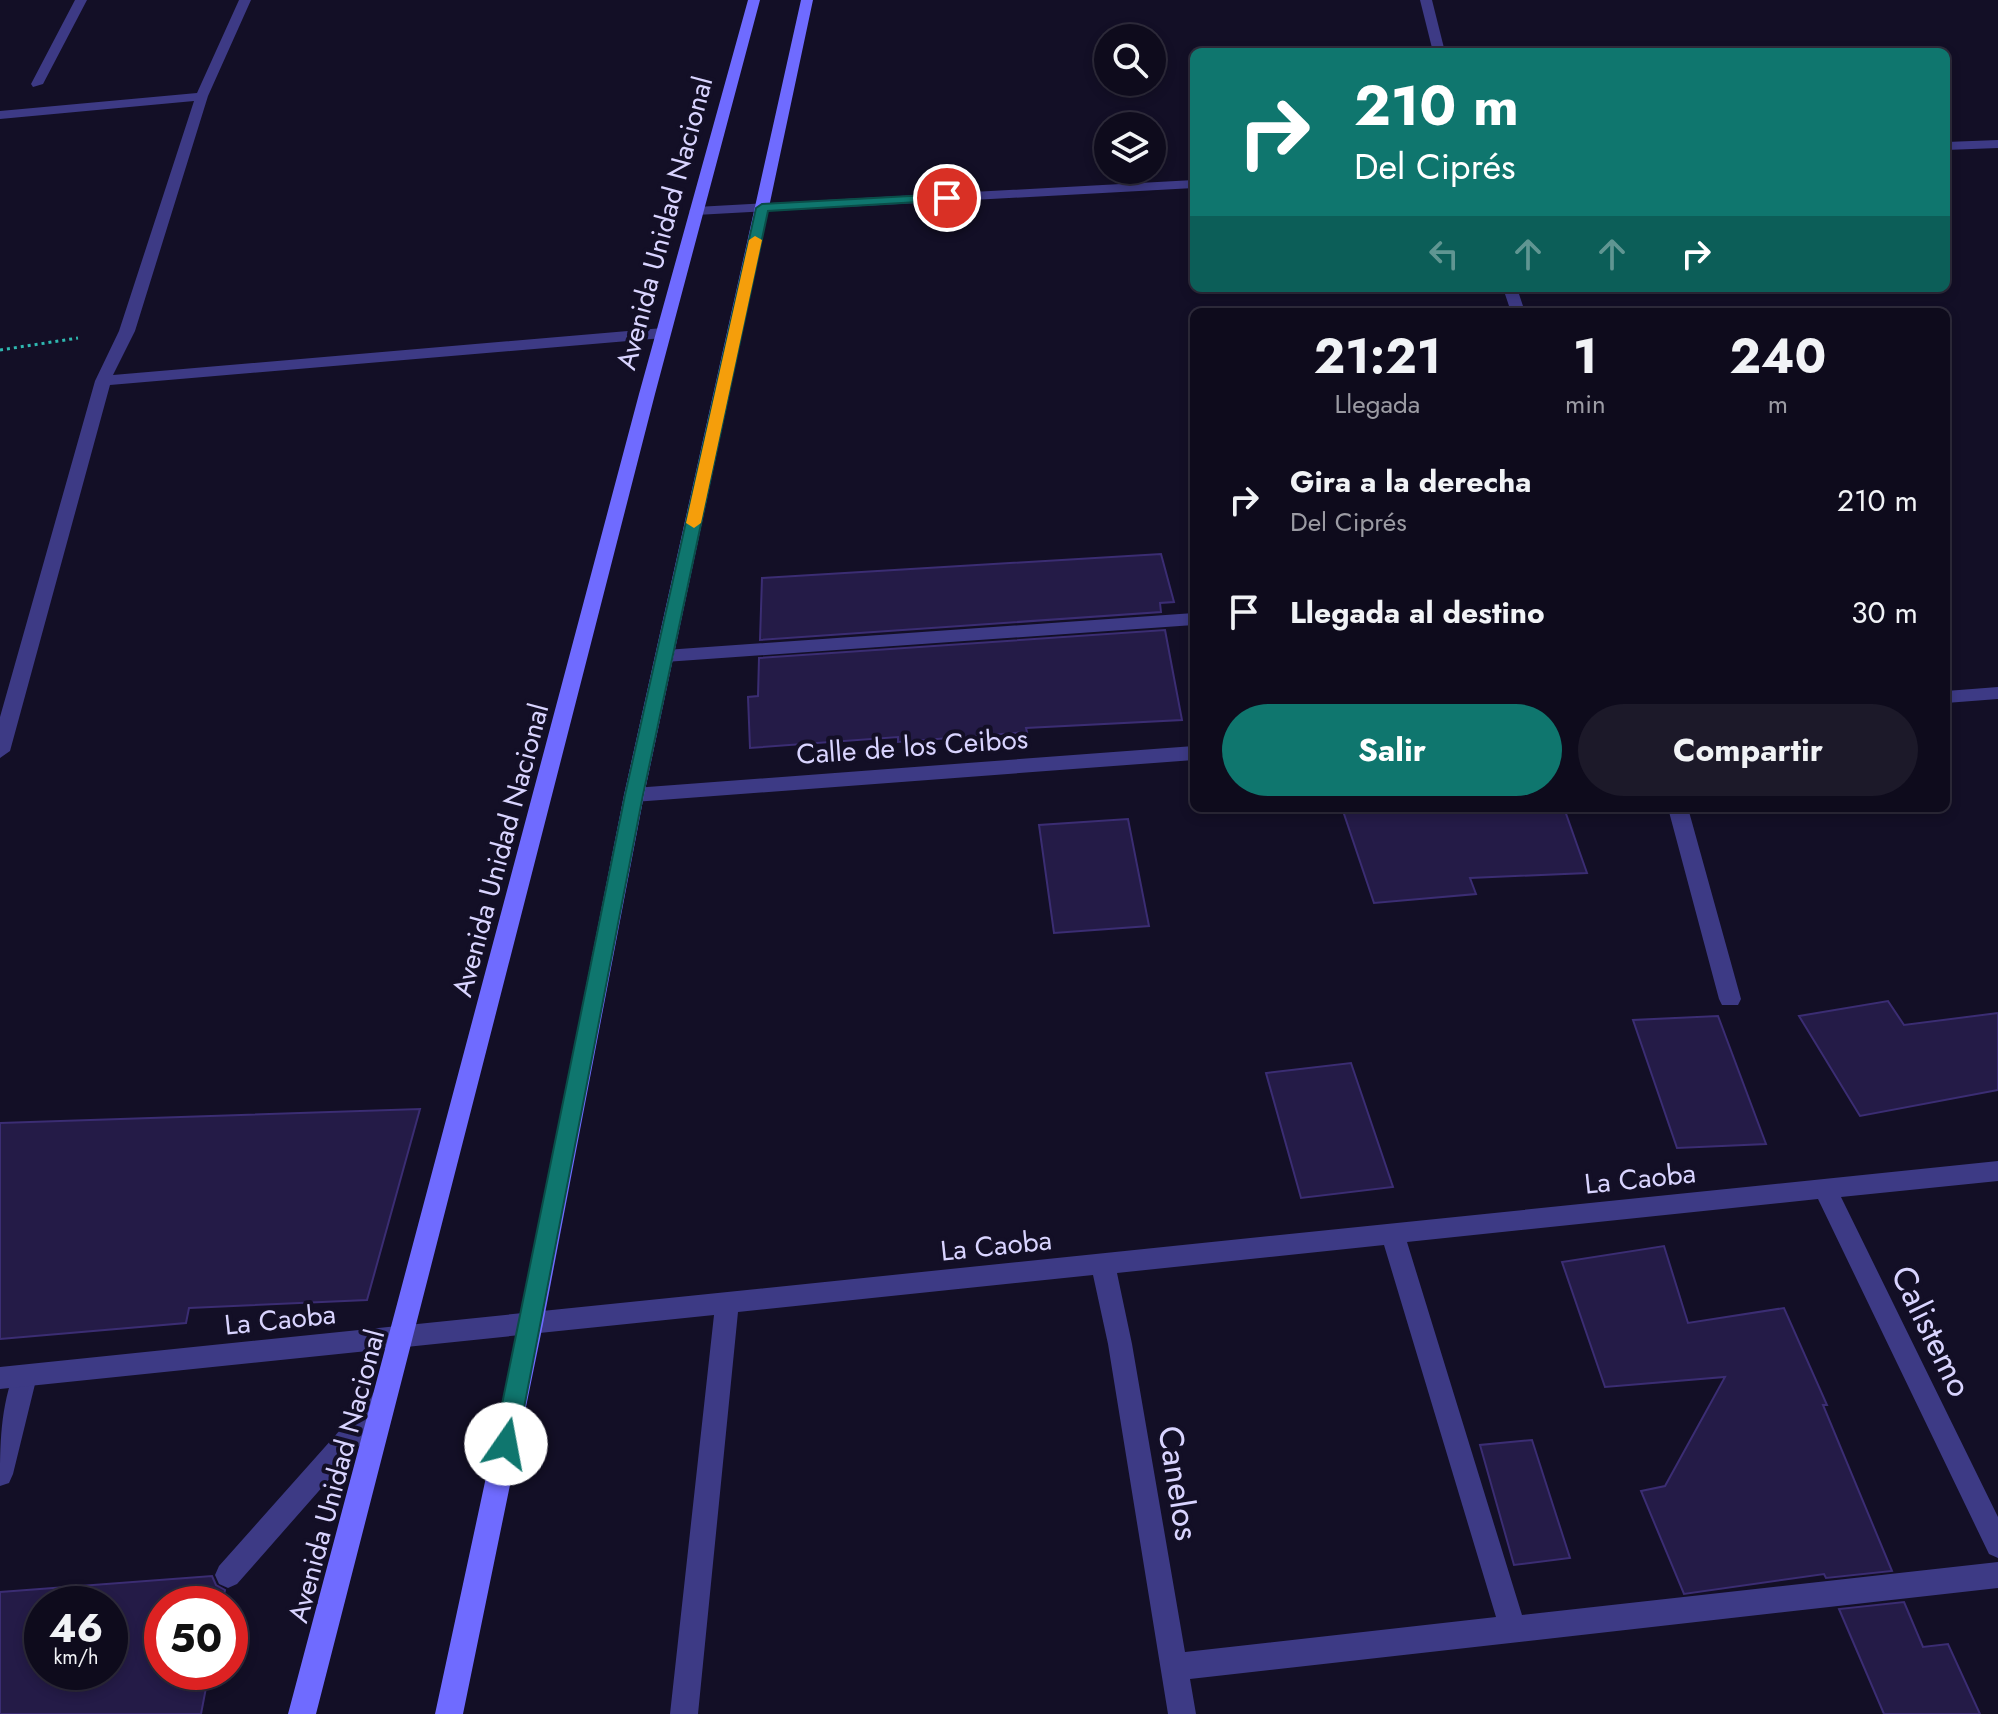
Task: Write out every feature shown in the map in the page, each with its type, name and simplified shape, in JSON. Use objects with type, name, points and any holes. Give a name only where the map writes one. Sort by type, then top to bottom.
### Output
[{"type":"main road","name":"Avenida Unidad Nacional","points":[[302,1714],[388,1395],[663,333],[754,0]]},
{"type":"main road","points":[[449,1714],[531,1324],[634,795],[807,0]]},
{"type":"street","points":[[37,84],[81,0]]},
{"type":"street","points":[[0,751],[103,381],[127,331],[202,96],[245,0]]},
{"type":"street","points":[[1426,0],[1438,48]]},
{"type":"street","points":[[0,115],[202,96]]},
{"type":"street","points":[[1950,146],[1998,144]]},
{"type":"street","points":[[696,211],[1190,184]]},
{"type":"street","points":[[103,381],[663,333]]},
{"type":"street","points":[[665,656],[1190,619]]},
{"type":"street","points":[[1950,697],[1998,693]]},
{"type":"street","name":"Calle de los Ceibos","points":[[634,795],[1190,753]]},
{"type":"street","points":[[1679,812],[1730,999]]},
{"type":"street","name":"La Caoba","points":[[12,1377],[1998,1171]]},
{"type":"street","name":"Calistemo","points":[[1825,1189],[1998,1545]]},
{"type":"street","points":[[1393,1234],[1513,1629]]},
{"type":"street","name":"Canelos","points":[[1103,1264],[1120,1344],[1182,1714]]},
{"type":"street","points":[[684,1714],[727,1304]]},
{"type":"street","points":[[0,1474],[12,1377]]},
{"type":"street","points":[[228,1575],[388,1395]]},
{"type":"street","points":[[1173,1667],[1998,1575]]},
{"type":"path","points":[[0,350],[127,331]]},
{"type":"building","points":[[1161,554],[1174,602],[1160,603],[1161,612],[760,640],[762,578]]},
{"type":"building","points":[[1165,630],[1182,720],[1026,728],[1027,732],[898,742],[898,737],[750,748],[748,697],[758,696],[759,658]]},
{"type":"building","points":[[1343,812],[1565,812],[1587,873],[1470,878],[1476,894],[1374,903]]},
{"type":"building","points":[[1128,819],[1149,926],[1054,933],[1039,825]]},
{"type":"building","points":[[1888,1001],[1904,1025],[1998,1013],[1998,1090],[1860,1116],[1799,1016]]},
{"type":"building","points":[[1718,1016],[1766,1144],[1677,1148],[1633,1020]]},
{"type":"building","points":[[1351,1063],[1393,1187],[1301,1198],[1266,1073]]},
{"type":"building","points":[[420,1109],[367,1300],[189,1308],[186,1323],[0,1339],[0,1123]]},
{"type":"building","points":[[1664,1246],[1688,1323],[1784,1308],[1827,1405],[1823,1405],[1892,1571],[1826,1578],[1824,1574],[1684,1594],[1641,1491],[1665,1486],[1725,1377],[1605,1387],[1562,1262]]},
{"type":"building","points":[[1532,1440],[1570,1558],[1514,1565],[1480,1445]]},
{"type":"building","points":[[212,1576],[218,1586],[144,1586],[144,1690],[206,1690],[201,1714],[0,1714],[0,1592],[24,1590],[24,1690],[128,1690],[128,1586],[80,1586]]},
{"type":"building","points":[[1904,1602],[1923,1647],[1948,1644],[1980,1714],[1884,1714],[1839,1609]]},
{"type":"slow traffic","points":[[694,523],[755,240]]},
{"type":"route","points":[[506,1444],[634,795],[762,208],[947,198]]}]
